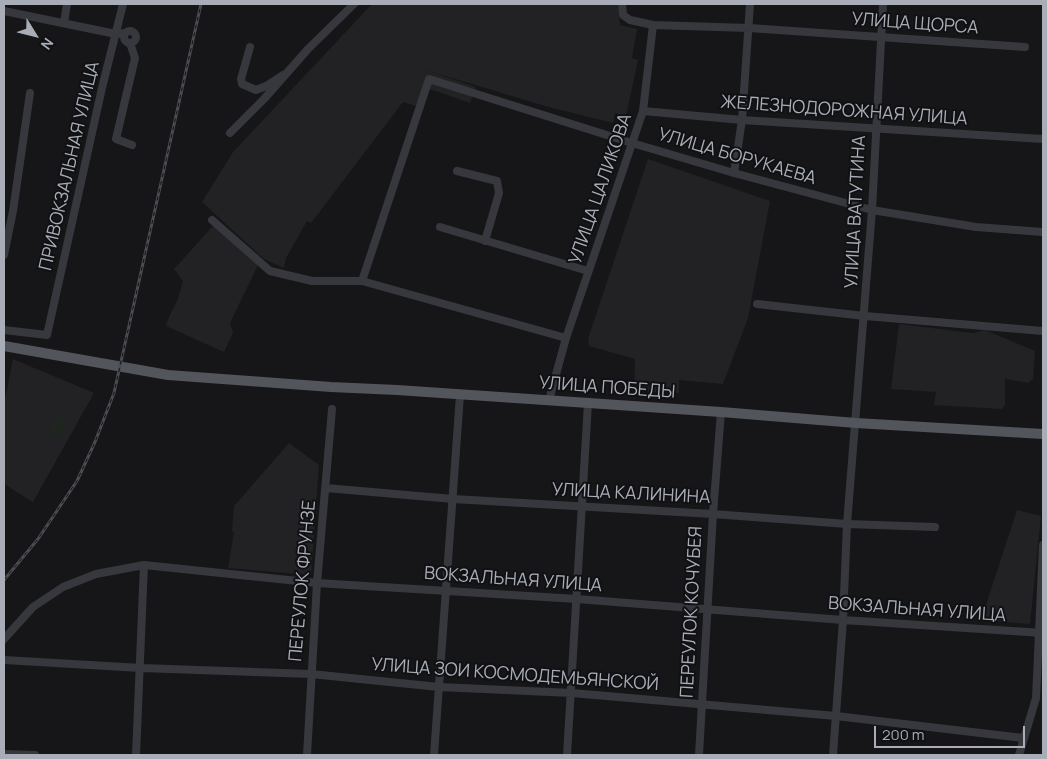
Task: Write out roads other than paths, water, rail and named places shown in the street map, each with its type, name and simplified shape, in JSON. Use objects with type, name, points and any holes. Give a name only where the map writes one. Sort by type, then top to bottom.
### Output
[{"type":"main road","name":"УЛИЦА ПОБЕДЫ","points":[[4,346],[168,375],[721,412],[856,423],[1043,434]]},
{"type":"street","points":[[64,23],[67,4]]},
{"type":"street","name":"ПРИВОКЗАЛЬНАЯ УЛИЦА","points":[[4,330],[47,335],[102,88],[123,4]]},
{"type":"street","points":[[230,134],[308,49],[354,4]]},
{"type":"street","points":[[622,4],[623,15],[630,20],[653,25]]},
{"type":"street","points":[[734,173],[742,120],[750,4]]},
{"type":"street","name":"УЛИЦА ВАТУТИНА","points":[[833,755],[843,620],[847,524],[865,316],[883,4]]},
{"type":"street","points":[[4,11],[116,34],[129,41],[135,58],[116,139],[132,145]]},
{"type":"street","name":"УЛИЦА ЩОРСА","points":[[653,25],[749,28],[1025,47]]},
{"type":"street","name":"УЛИЦА ЦАЛИКОВА","points":[[549,400],[566,338],[643,112],[653,25]]},
{"type":"street","points":[[250,46],[241,79],[242,84],[256,90],[288,72]]},
{"type":"street","name":"УЛИЦА БОРУКАЕВА","points":[[362,281],[428,79],[632,143],[872,210],[976,227],[1043,232]]},
{"type":"street","points":[[4,254],[13,211],[30,93]]},
{"type":"street","name":"ЖЕЛЕЗНОДОРОЖНАЯ УЛИЦА","points":[[643,112],[1043,139]]},
{"type":"street","points":[[458,171],[497,181],[499,193],[485,241]]},
{"type":"street","points":[[212,220],[270,271],[312,281],[362,281],[566,338]]},
{"type":"street","points":[[440,227],[588,271]]},
{"type":"street","points":[[757,304],[865,316],[1043,331]]},
{"type":"street","points":[[434,755],[460,394]]},
{"type":"street","points":[[567,755],[588,403]]},
{"type":"street","name":"ПЕРЕУЛОК ФРУНЗЕ","points":[[307,755],[317,583],[332,409]]},
{"type":"street","name":"ПЕРЕУЛОК КОЧУБЕЯ","points":[[699,755],[721,412]]},
{"type":"street","name":"УЛИЦА КАЛИНИНА","points":[[326,488],[453,499],[935,528]]},
{"type":"street","points":[[1019,755],[1036,698],[1041,633],[1043,545]]},
{"type":"street","points":[[136,755],[144,565]]},
{"type":"street","name":"ВОКЗАЛЬНАЯ УЛИЦА","points":[[4,639],[33,607],[63,587],[96,574],[144,565],[317,583],[577,599],[843,620],[1041,633]]},
{"type":"street","name":"УЛИЦА ЗОИ КОСМОДЕМЬЯНСКОЙ","points":[[4,660],[141,668],[311,674],[439,686],[572,693],[836,716],[1023,738]]},
{"type":"street","points":[[4,754],[35,755]]},
{"type":"railway","points":[[4,580],[38,539],[77,481],[114,393],[201,4]]}]
